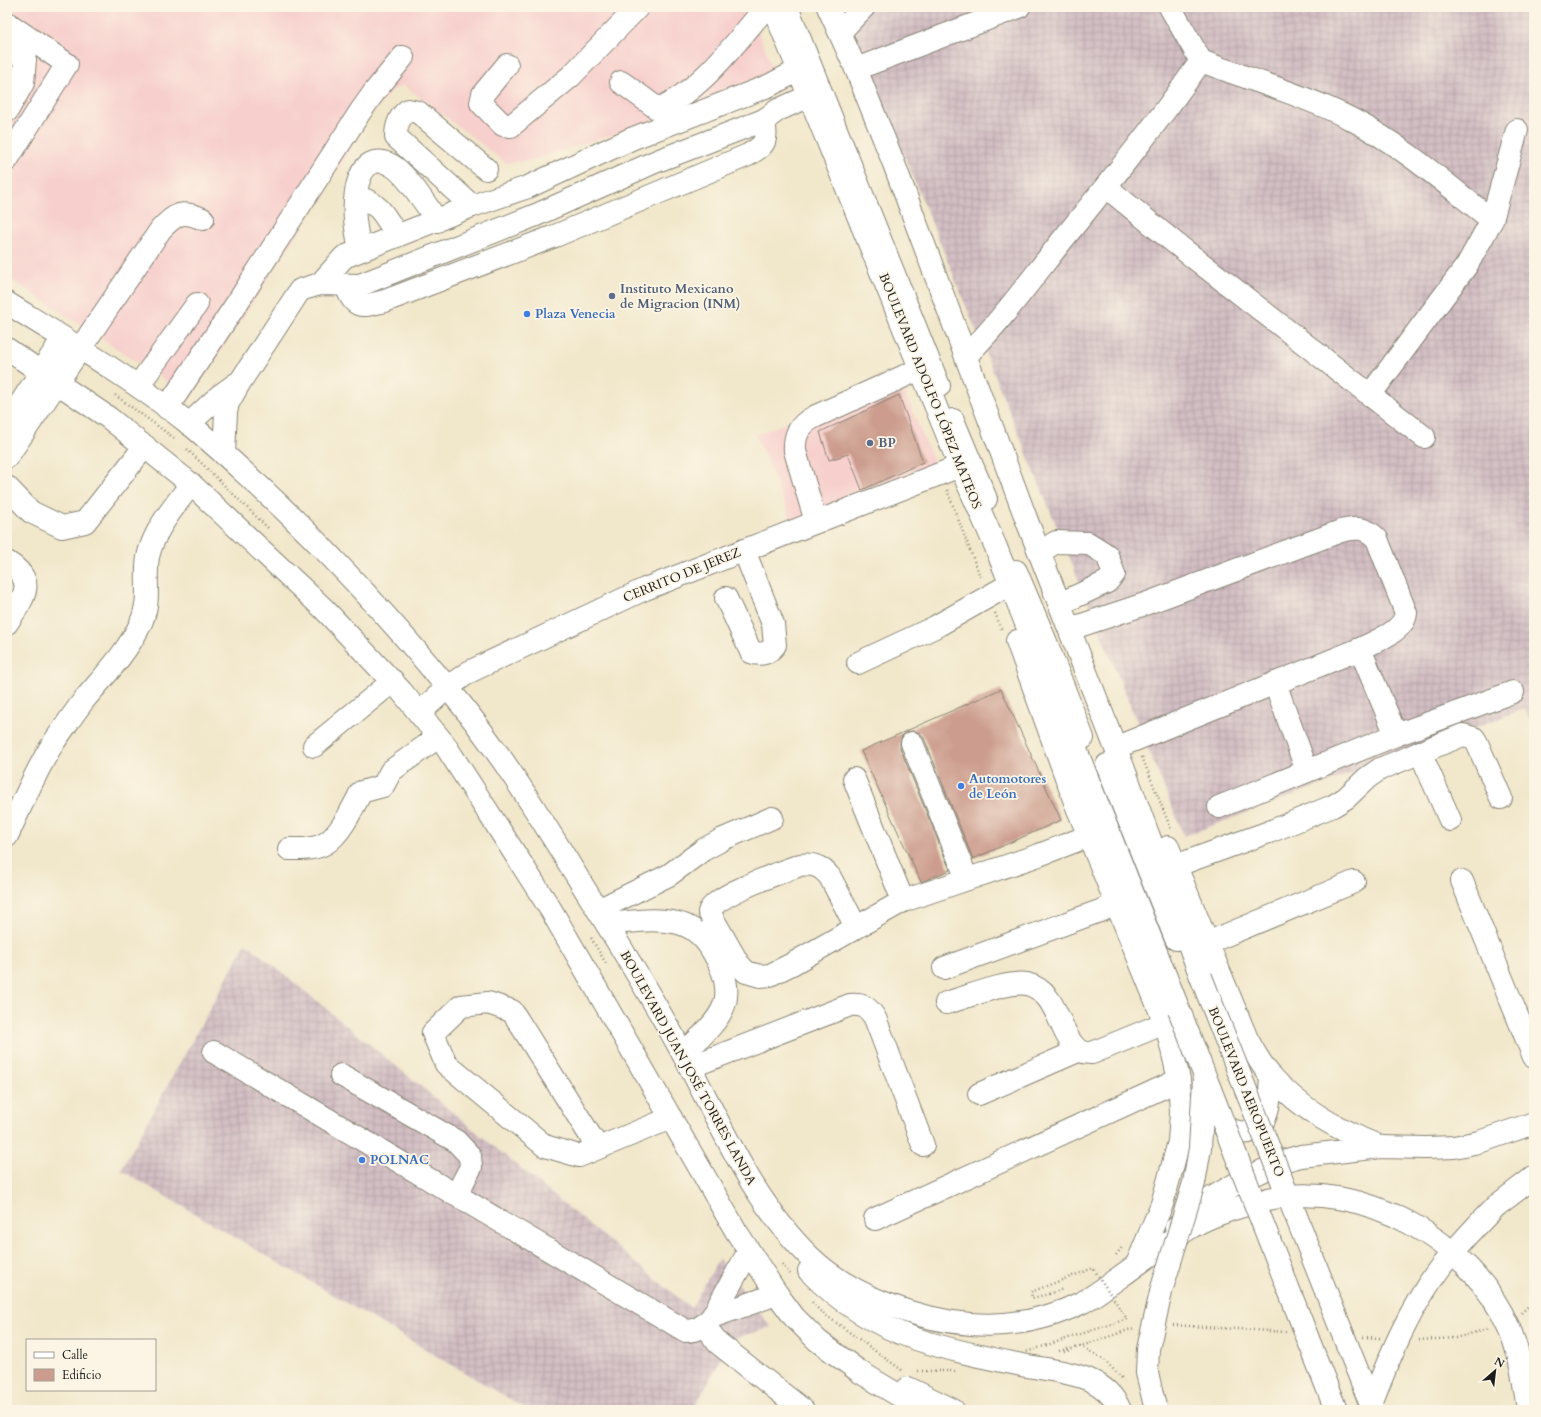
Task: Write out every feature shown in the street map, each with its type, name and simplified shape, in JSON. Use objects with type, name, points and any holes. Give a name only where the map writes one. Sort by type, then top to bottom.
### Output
[{"type":"main road","points":[[507,65],[483,94],[481,103],[502,125],[511,126],[571,76],[638,7]]},
{"type":"main road","points":[[320,284],[344,257],[472,206],[528,186],[646,134],[663,117],[673,102],[700,80],[766,7]]},
{"type":"main road","name":"BOULEVARD ADOLFO LÓPEZ MATEOS","points":[[773,7],[960,466],[995,545],[1104,771]]},
{"type":"main road","points":[[787,7],[949,410],[1046,642],[1104,771],[1193,1004]]},
{"type":"main road","points":[[828,7],[856,69],[894,164],[967,355],[1027,521],[1104,771],[1205,1072],[1336,1410]]},
{"type":"main road","points":[[840,32],[864,7]]},
{"type":"main road","points":[[856,69],[1019,7]]},
{"type":"main road","points":[[1170,7],[1201,61],[1320,105],[1351,119],[1407,154],[1492,220]]},
{"type":"main road","points":[[7,23],[66,64],[7,160]]},
{"type":"main road","points":[[7,44],[25,60],[23,83],[7,111]]},
{"type":"main road","points":[[167,408],[240,300],[360,112],[403,57]]},
{"type":"main road","points":[[967,355],[989,331],[1106,187],[1201,61]]},
{"type":"main road","points":[[663,117],[768,86],[799,70]]},
{"type":"main road","points":[[621,82],[663,117]]},
{"type":"main road","points":[[224,454],[226,412],[228,403],[300,290],[320,284],[360,285],[536,215],[657,161],[764,120],[778,110],[809,96]]},
{"type":"main road","points":[[472,206],[396,136],[396,127],[402,115],[408,110],[418,112],[486,169]]},
{"type":"main road","points":[[346,285],[350,299],[354,302],[366,305],[385,301],[546,240],[748,155],[763,144],[766,138],[764,120]]},
{"type":"main road","points":[[1370,395],[1467,265],[1492,220],[1517,130]]},
{"type":"main road","points":[[646,134],[657,161]]},
{"type":"main road","points":[[360,250],[355,221],[356,196],[363,169],[371,163],[379,162],[390,165],[399,172],[423,200],[437,221]]},
{"type":"main road","points":[[869,172],[894,236]]},
{"type":"main road","points":[[528,186],[536,215],[546,240]]},
{"type":"main road","points":[[1106,187],[1424,437]]},
{"type":"main road","points":[[356,196],[369,200],[376,205],[397,236]]},
{"type":"main road","points":[[7,457],[50,377],[72,343],[161,229],[178,214],[188,213],[203,219]]},
{"type":"main road","name":"BOULEVARD JUAN JOSÉ TORRES LANDA","points":[[7,303],[138,386],[189,424],[224,454],[288,513],[348,573],[448,688],[518,782],[602,917],[686,1061],[742,1168],[760,1195],[794,1239],[811,1258],[833,1275],[865,1294],[883,1302],[933,1318],[971,1324],[1011,1324],[1054,1315],[1087,1300],[1196,1224],[1230,1210],[1282,1196],[1323,1195],[1359,1201],[1398,1217],[1422,1230],[1444,1245],[1469,1269],[1490,1293],[1509,1327],[1518,1354],[1528,1410]]},
{"type":"main road","points":[[138,386],[197,304]]},
{"type":"main road","points":[[7,349],[50,377],[145,446],[191,484],[324,609],[393,681],[438,737],[478,796],[551,910],[749,1252],[777,1294],[794,1317],[818,1341],[860,1372],[923,1410]]},
{"type":"main road","points":[[816,522],[795,451],[795,440],[798,431],[806,422],[814,417],[920,369]]},
{"type":"main road","points":[[7,424],[50,377]]},
{"type":"main road","points":[[189,424],[218,397],[240,382]]},
{"type":"main road","points":[[7,487],[31,512],[62,527],[85,522],[145,446]]},
{"type":"main road","name":"CERRITO DE JEREZ","points":[[419,713],[469,672],[525,644],[645,589],[960,466]]},
{"type":"main road","points":[[7,836],[32,782],[54,743],[84,701],[127,649],[140,624],[147,603],[148,558],[152,543],[161,527],[191,484]]},
{"type":"main road","points":[[1027,521],[1045,549],[1068,600],[1247,1039],[1271,1076],[1318,1117],[1355,1136],[1381,1147]]},
{"type":"main road","points":[[1079,626],[1145,604],[1354,528],[1370,532],[1377,539],[1406,614],[1405,620],[1401,627],[1360,649],[1126,743]]},
{"type":"main road","points":[[1045,549],[1056,542],[1088,543],[1107,555],[1114,574],[1107,582],[1068,600]]},
{"type":"main road","points":[[995,545],[996,572],[1000,590],[1089,836],[1166,1026],[1188,1064],[1206,1108],[1213,1119],[1222,1126],[1244,1133],[1256,1129],[1264,1120],[1267,1110],[1271,1076]]},
{"type":"main road","points":[[726,598],[751,652],[763,654],[771,650],[775,645],[776,636],[773,624],[744,550]]},
{"type":"main road","points":[[7,562],[18,569],[24,576],[26,585],[22,599],[7,623]]},
{"type":"main road","points":[[858,663],[935,626],[1000,590]]},
{"type":"main road","points":[[1360,649],[1396,735]]},
{"type":"main road","points":[[314,746],[393,681]]},
{"type":"main road","points":[[1275,684],[1307,771]]},
{"type":"main road","points":[[1219,807],[1396,735],[1513,692]]},
{"type":"main road","points":[[1176,866],[1269,832],[1333,806],[1346,798],[1367,778],[1380,769],[1463,735],[1474,738],[1501,798]]},
{"type":"main road","points":[[289,850],[312,848],[326,843],[342,825],[361,792],[383,786],[391,771],[438,737]]},
{"type":"main road","points":[[912,743],[967,879]]},
{"type":"main road","points":[[1420,752],[1450,820]]},
{"type":"main road","name":"BOULEVARD AEROPUERTO","points":[[1104,771],[1201,977],[1373,1410]]},
{"type":"main road","points":[[854,779],[903,901]]},
{"type":"main road","points":[[602,917],[670,874],[703,850],[723,839],[772,818]]},
{"type":"main road","points":[[856,926],[830,876],[824,869],[808,864],[800,865],[724,896],[712,904],[709,912],[738,963],[746,972],[760,976],[770,975],[903,901],[1039,855],[1089,836]]},
{"type":"main road","points":[[1462,881],[1534,1057]]},
{"type":"main road","points":[[1207,943],[1354,882]]},
{"type":"main road","points":[[944,968],[1116,905]]},
{"type":"main road","points":[[602,917],[674,922],[688,926],[705,939],[722,967],[728,984],[726,998],[720,1015],[686,1061]]},
{"type":"main road","points":[[946,1004],[1013,984],[1027,984],[1038,989],[1051,1001],[1070,1042],[1078,1051],[1084,1054],[1092,1053],[1166,1026]]},
{"type":"main road","points":[[598,1148],[512,1011],[488,1003],[461,1006],[433,1033],[446,1064],[545,1146],[579,1156],[671,1118]]},
{"type":"main road","points":[[686,1061],[850,1005],[859,1004],[865,1006],[875,1018],[923,1145]]},
{"type":"main road","points":[[1137,1264],[1162,1204],[1179,1142],[1181,1112],[1179,1080],[1166,1026]]},
{"type":"main road","points":[[979,1094],[1078,1051]]},
{"type":"main road","points":[[214,1052],[686,1331],[695,1331],[708,1321],[777,1294]]},
{"type":"main road","points":[[1156,1408],[1148,1373],[1148,1349],[1162,1288],[1194,1183],[1200,1148],[1205,1072]]},
{"type":"main road","points":[[341,1075],[456,1141],[470,1156],[471,1167],[456,1196]]},
{"type":"main road","points":[[875,1219],[1179,1080]]},
{"type":"main road","points":[[1137,1264],[1193,1212],[1239,1182],[1283,1161],[1301,1156],[1381,1147],[1454,1147],[1479,1142],[1534,1123]]},
{"type":"main road","points":[[1369,1410],[1400,1334],[1442,1266],[1496,1206],[1534,1178]]},
{"type":"main road","points":[[760,1195],[785,1240],[802,1263],[836,1297],[856,1310],[881,1324],[916,1339],[962,1352],[1018,1365],[1061,1371],[1083,1377],[1103,1388],[1115,1399],[1120,1410]]},
{"type":"main road","points":[[708,1321],[749,1252]]},
{"type":"main road","points":[[708,1321],[718,1343],[803,1410]]},
{"type":"main road","points":[[860,1372],[900,1385],[953,1410]]},
{"type":"path","points":[[1023,1353],[1127,1319],[1093,1268],[1031,1292],[1032,1298],[1048,1294]]},
{"type":"path","points":[[1516,1317],[1534,1301]]},
{"type":"path","points":[[1413,1340],[1455,1338],[1492,1328]]},
{"type":"path","points":[[1361,1336],[1384,1338]]},
{"type":"shaded area","points":[[7,7],[748,7],[774,71],[636,127],[532,160],[506,163],[404,85],[391,91],[369,118],[299,231],[191,397],[7,277]]},
{"type":"shaded area","points":[[843,7],[1534,7],[1534,727],[1524,709],[1184,836]]},
{"type":"shaded area","points":[[898,377],[934,463],[792,521],[756,435]]},
{"type":"shaded area","points":[[246,943],[691,1308],[719,1259],[771,1327],[732,1339],[693,1410],[528,1410],[121,1170]]},
{"type":"building","name":"BP","points":[[899,395],[923,462],[862,490],[848,454],[829,460],[820,432]]},
{"type":"building","name":"Automotores de León","points":[[1001,689],[1061,820],[973,859],[924,738],[920,733],[914,731],[907,732],[902,736],[900,748],[950,870],[921,882],[861,751]]},
{"type":"place","name":"Instituto Mexicano de Migracion (INM)","points":[[612,296]]},
{"type":"place","name":"Plaza Venecia","points":[[527,314]]},
{"type":"place","name":"BP","points":[[870,443]]},
{"type":"place","name":"Automotores de León","points":[[961,786]]},
{"type":"place","name":"POLNAC","points":[[362,1160]]}]
